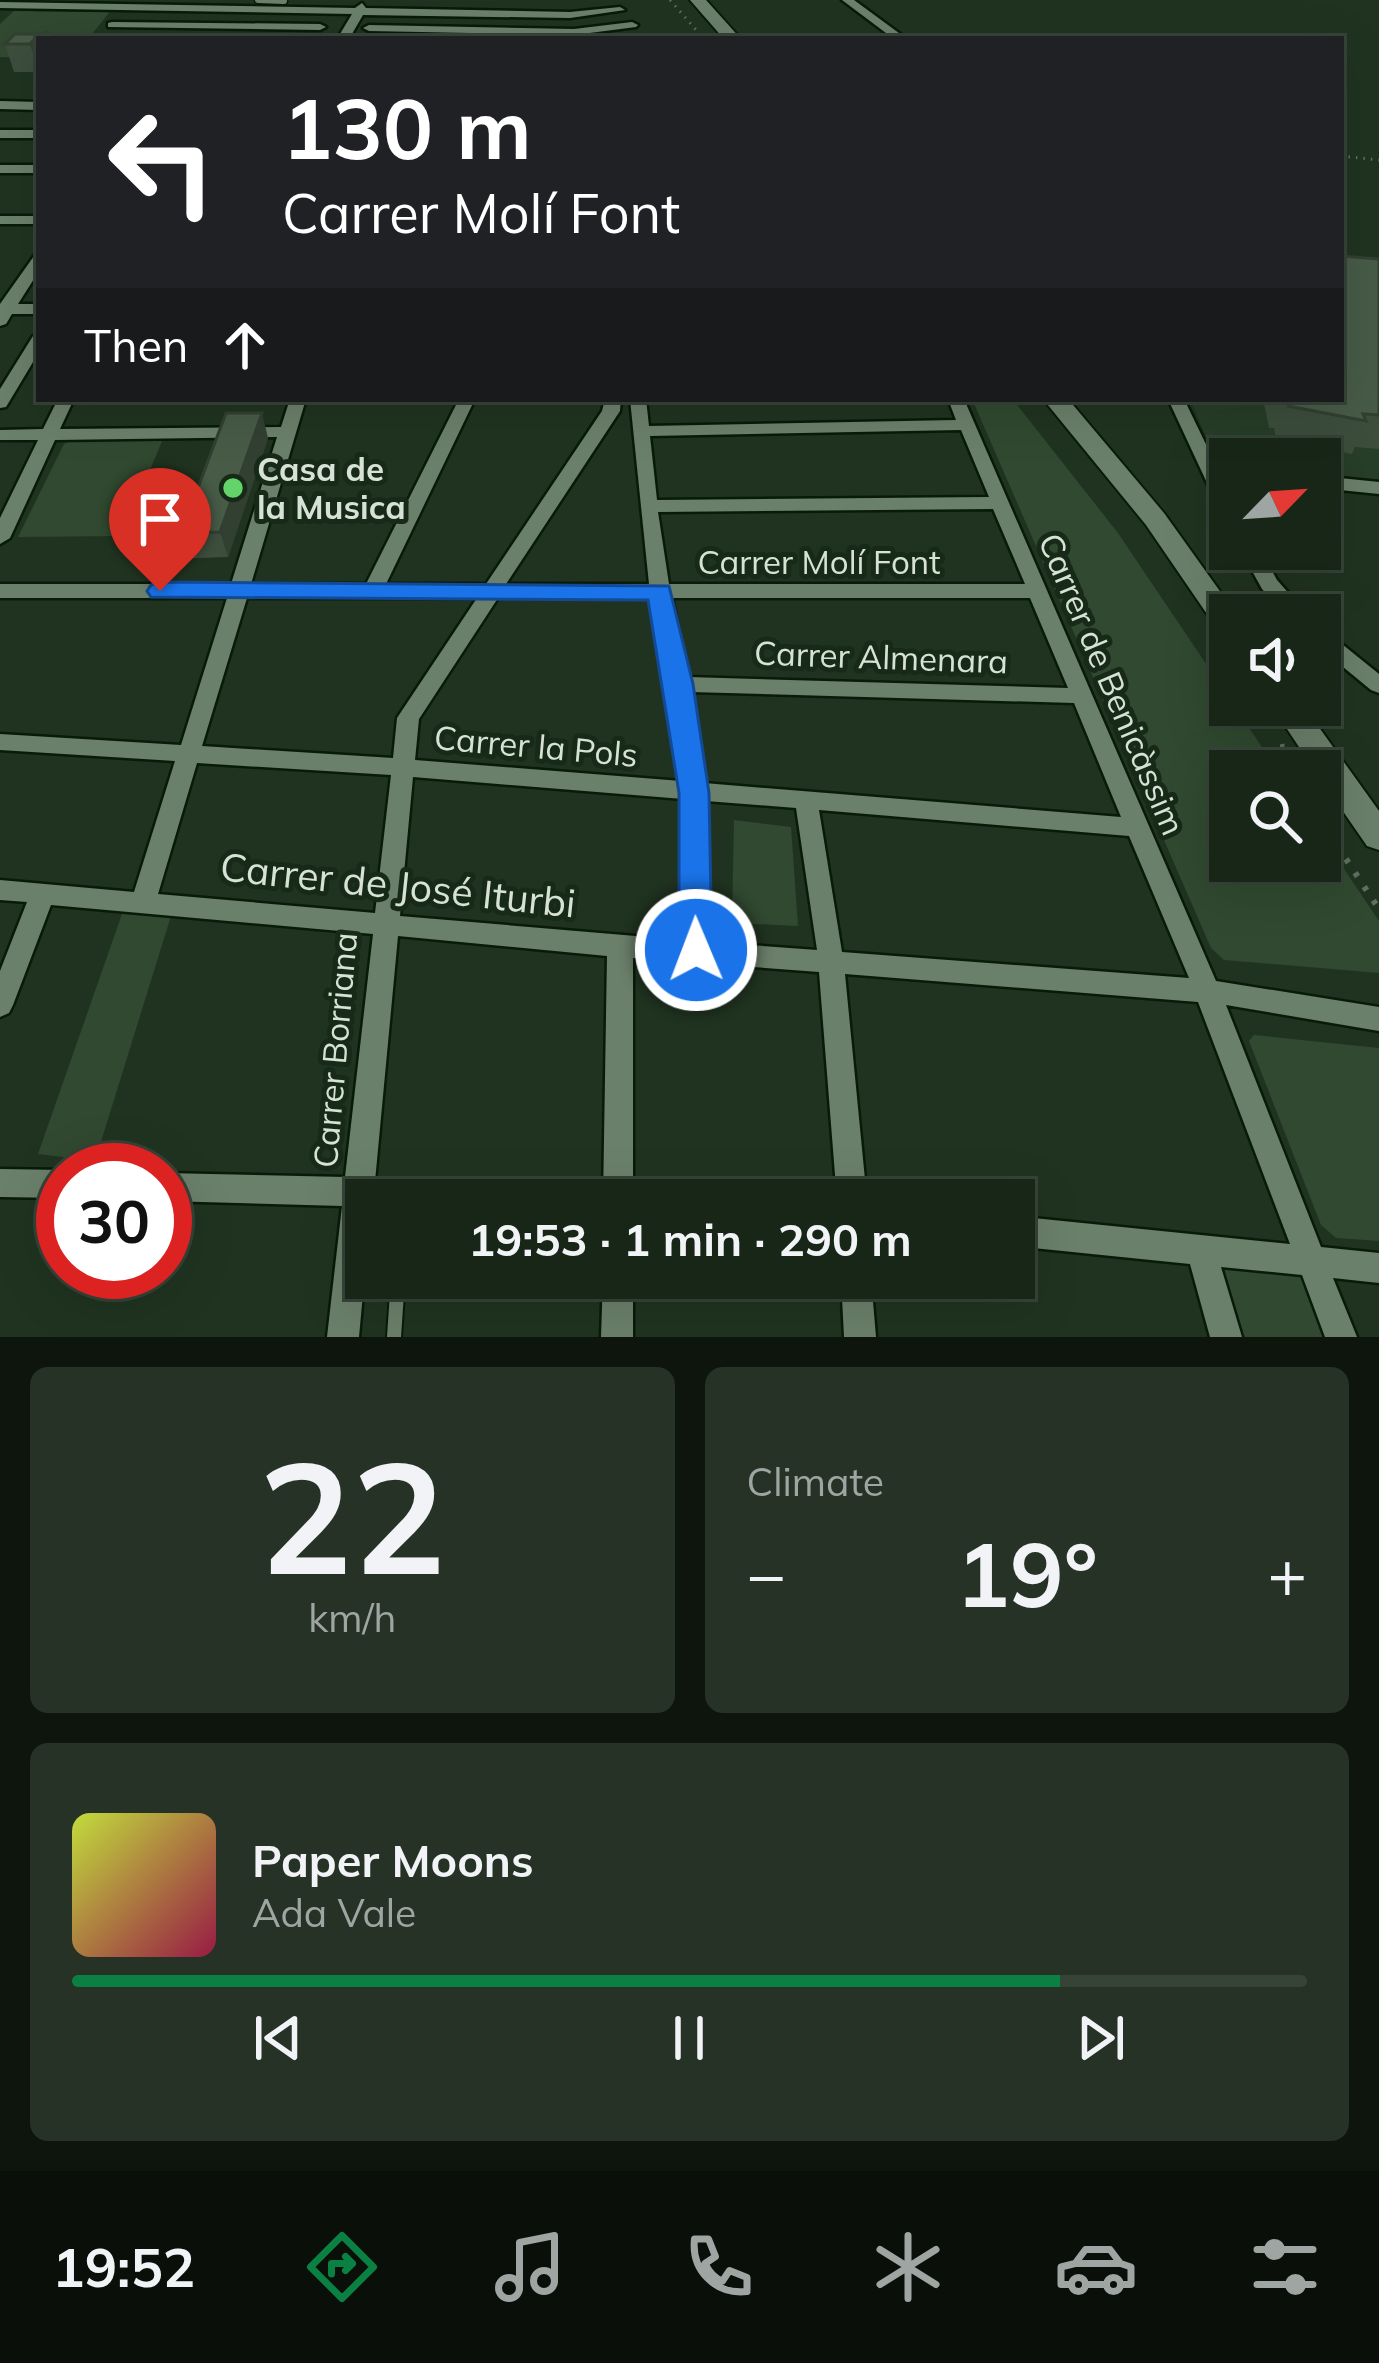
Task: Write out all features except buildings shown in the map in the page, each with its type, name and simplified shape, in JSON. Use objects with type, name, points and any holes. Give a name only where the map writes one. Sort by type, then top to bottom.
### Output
[{"type":"main road","points":[[698,0],[730,36]]},
{"type":"main road","points":[[1058,402],[1155,518],[1209,614]]},
{"type":"main road","points":[[1301,726],[1379,837]]},
{"type":"street","points":[[346,33],[366,0]]},
{"type":"street","points":[[431,34],[449,0]]},
{"type":"street","points":[[847,0],[897,36]]},
{"type":"street","points":[[102,36],[129,5]]},
{"type":"street","points":[[180,34],[203,5]]},
{"type":"street","points":[[5,6],[203,5],[357,13],[570,15],[616,5],[637,36]]},
{"type":"street","points":[[112,25],[213,36]]},
{"type":"street","points":[[102,36],[576,35],[632,25]]},
{"type":"street","points":[[0,105],[36,106]]},
{"type":"street","points":[[0,134],[36,134]]},
{"type":"street","points":[[0,169],[36,169]]},
{"type":"street","points":[[0,240],[7,220]]},
{"type":"street","points":[[2,313],[36,263]]},
{"type":"street","points":[[2,313],[36,309]]},
{"type":"street","points":[[0,403],[36,344]]},
{"type":"street","points":[[0,371],[36,370]]},
{"type":"street","points":[[0,538],[9,503],[65,402]]},
{"type":"street","points":[[144,900],[297,402]]},
{"type":"street","points":[[373,592],[466,402]]},
{"type":"street","name":"Carrer de Benicàssim","points":[[957,402],[1207,991],[1341,1337]]},
{"type":"street","points":[[1177,402],[1208,471]]},
{"type":"street","points":[[612,405],[640,413],[967,425]]},
{"type":"street","name":"Carrer Borriana","points":[[360,1179],[383,923],[408,718],[612,405]]},
{"type":"street","points":[[640,413],[659,592],[679,684],[694,793],[696,950]]},
{"type":"street","points":[[0,435],[288,432]]},
{"type":"street","points":[[1341,484],[1379,488]]},
{"type":"street","points":[[648,506],[1000,503]]},
{"type":"street","name":"Carrer Molí Font","points":[[0,591],[1037,591]]},
{"type":"street","points":[[1341,655],[1379,685]]},
{"type":"street","name":"Carrer Almenara","points":[[679,684],[1082,696]]},
{"type":"street","name":"Carrer la Pols","points":[[0,742],[400,767],[1137,826]]},
{"type":"street","points":[[806,801],[831,962],[850,1179]]},
{"type":"street","name":"Carrer de José Iturbi","points":[[0,890],[620,946],[1207,991],[1373,1014]]},
{"type":"street","points":[[0,1004],[42,895]]},
{"type":"street","points":[[618,1179],[620,946]]},
{"type":"street","points":[[0,1183],[36,1184]]},
{"type":"street","points":[[192,1188],[345,1192]]},
{"type":"street","points":[[1035,1233],[1379,1268]]},
{"type":"street","points":[[1201,1250],[1226,1337]]},
{"type":"street","name":"Carrer Borriana","points":[[343,1337],[347,1299]]},
{"type":"street","points":[[617,1337],[618,1299]]},
{"type":"street","points":[[857,1299],[860,1337]]},
{"type":"lane","points":[[258,0],[284,1]]},
{"type":"lane","points":[[394,1337],[397,1299]]},
{"type":"path","points":[[670,0],[701,36]]},
{"type":"path","points":[[1344,156],[1379,160]]},
{"type":"path","points":[[1341,851],[1379,908]]},
{"type":"shaded area","points":[[14,11],[109,13],[90,36],[36,36],[34,58],[0,57],[0,24]]},
{"type":"shaded area","points":[[1379,282],[1379,480],[1341,476],[1341,438],[1209,438],[1209,442],[1191,402],[1344,402]]},
{"type":"shaded area","points":[[973,402],[1015,402],[1018,406],[1118,533],[1209,668],[1209,726],[1248,726],[1264,750],[1209,750],[1209,882],[1341,882],[1341,864],[1379,921],[1379,973],[1224,960],[1211,948]]},
{"type":"shaded area","points":[[162,441],[123,536],[18,537],[64,444]]},
{"type":"shaded area","points":[[734,820],[791,827],[798,926],[732,923]]},
{"type":"shaded area","points":[[122,914],[171,916],[101,1143],[42,1143]]},
{"type":"shaded area","points":[[1254,1035],[1379,1048],[1379,1241],[1336,1238],[1321,1225],[1249,1041]]},
{"type":"shaded area","points":[[1221,1269],[1311,1277],[1331,1337],[1241,1337]]},
{"type":"place","name":"Casa de la Musica","points":[[233,488]]},
{"type":"route","points":[[160,591],[659,592],[679,684],[694,793],[696,950]]}]
